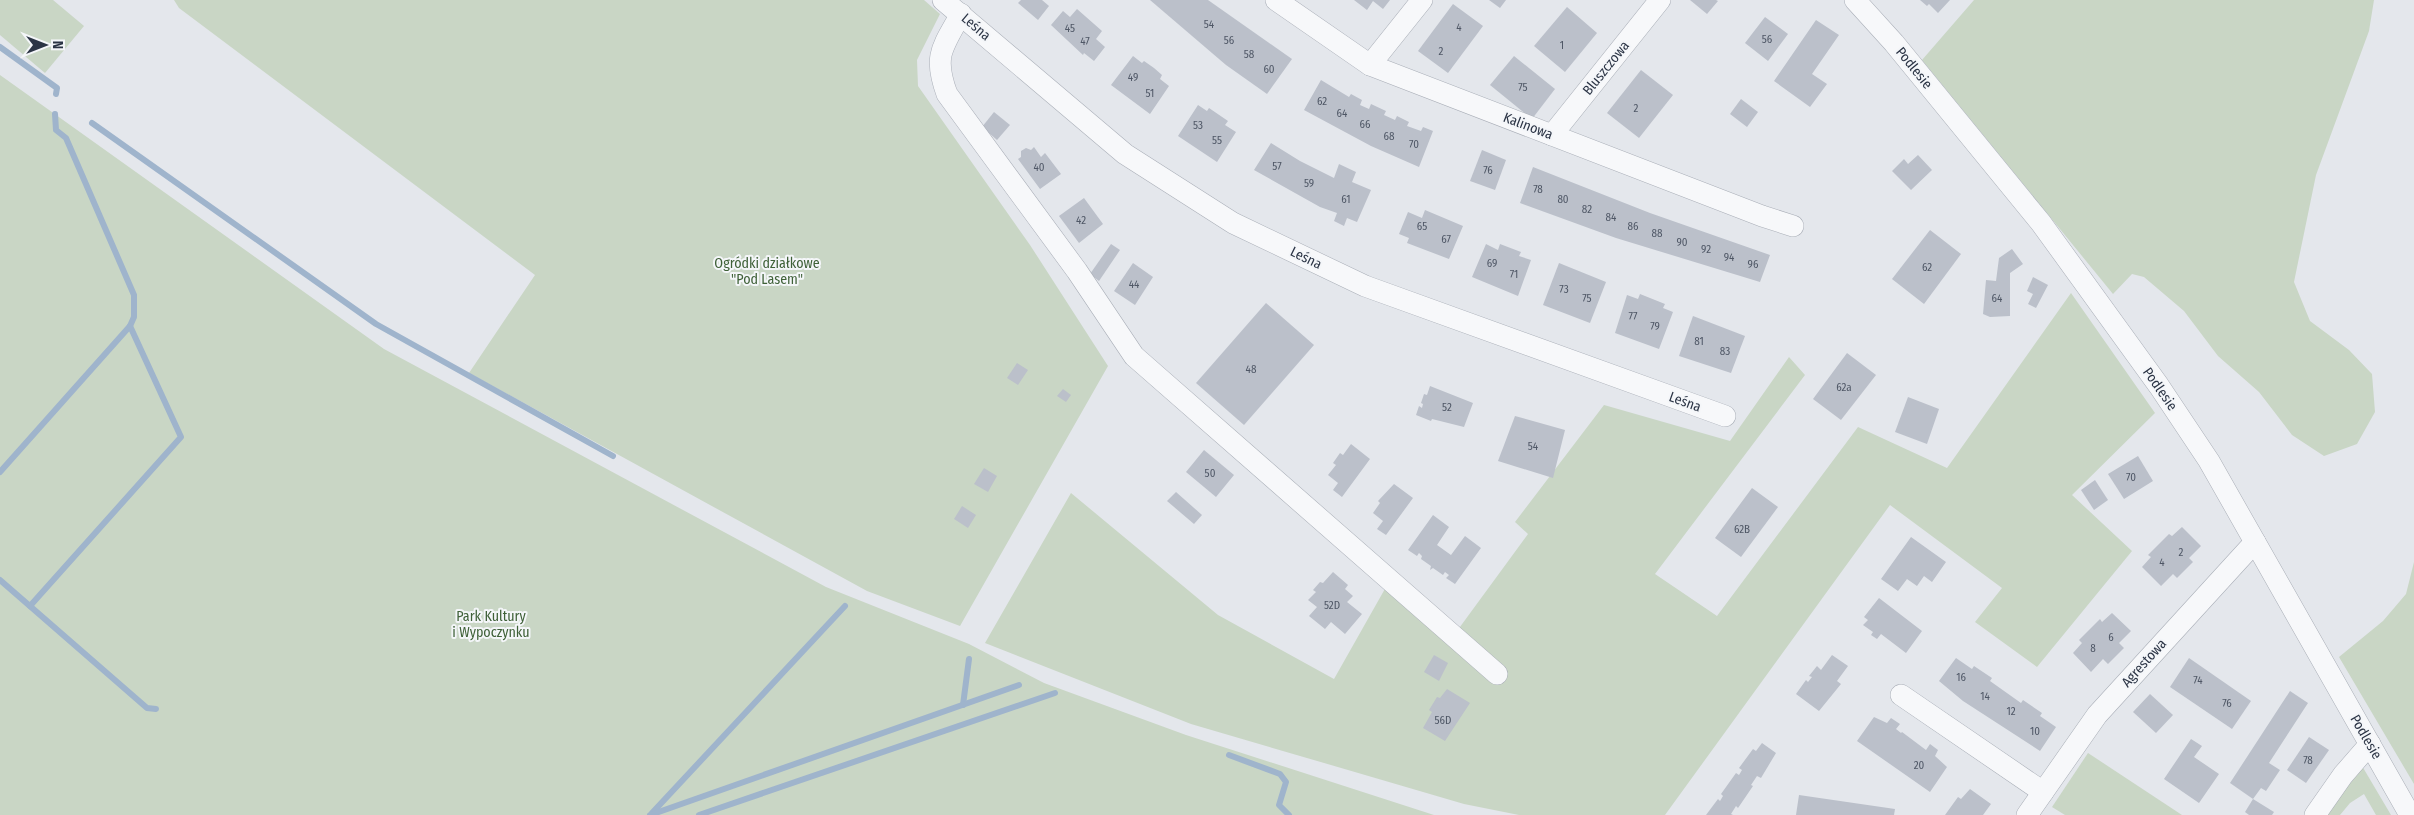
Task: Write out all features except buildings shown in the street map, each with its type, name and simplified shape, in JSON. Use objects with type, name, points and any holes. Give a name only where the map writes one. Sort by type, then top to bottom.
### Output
[{"type":"street","name":"Leśna","points":[[943,0],[1125,154],[1233,223],[1364,286],[1725,416]]},
{"type":"street","name":"Kalinowa","points":[[1276,0],[1370,65],[1793,226]]},
{"type":"street","points":[[1370,65],[1422,0]]},
{"type":"street","name":"Bluszczowa","points":[[1552,135],[1660,0]]},
{"type":"street","name":"Podlesie","points":[[1856,0],[1894,43],[2041,223],[2159,386],[2209,461],[2410,815]]},
{"type":"street","points":[[960,14],[941,50],[939,72],[947,94],[1077,271],[1134,356],[1497,674]]},
{"type":"street","name":"Agrestowa","points":[[2027,815],[2097,715],[2255,542]]},
{"type":"street","points":[[1901,695],[2043,792]]},
{"type":"street","points":[[2316,815],[2343,775],[2370,744]]},
{"type":"green space","points":[[0,0],[53,0],[84,26],[45,73],[0,35]]},
{"type":"green space","name":"Ogródki działkowe \"Pod Lasem\"","points":[[174,0],[924,0],[940,14],[917,60],[918,86],[1030,245],[1108,366],[960,626],[867,591],[469,373],[535,275],[179,8]]},
{"type":"green space","points":[[1974,0],[2374,0],[2369,31],[2316,175],[2294,282],[2310,321],[2349,350],[2372,374],[2375,412],[2357,444],[2324,456],[2292,435],[2259,392],[2218,356],[2184,311],[2144,277],[2132,274],[2113,294],[1922,60]]},
{"type":"green space","name":"Park Kultury i Wypoczynku","points":[[0,75],[384,349],[826,587],[969,644],[1044,683],[1186,735],[1434,815],[0,815]]},
{"type":"green space","points":[[2071,293],[2155,413],[2072,495],[2132,551],[2037,667],[1975,622],[2002,588],[1890,505],[1665,815],[1519,815],[1464,804],[1191,724],[985,643],[1071,493],[1218,615],[1334,679],[1386,587],[1457,631],[1528,534],[1515,522],[1604,405],[1730,441],[1789,357],[1805,375],[1655,574],[1717,616],[1858,427],[1947,468]]},
{"type":"green space","points":[[2414,562],[2414,784],[2339,657],[2383,621],[2406,594]]},
{"type":"green space","points":[[2352,749],[2391,815],[2376,815],[2364,794],[2350,803],[2340,815],[2305,815]]},
{"type":"green space","points":[[2088,753],[2182,815],[2065,815],[2052,807]]},
{"type":"waterway","points":[[0,47],[57,88],[56,94]]},
{"type":"waterway","points":[[0,472],[130,326],[134,317],[134,295],[66,138],[56,130],[55,114]]},
{"type":"waterway","points":[[92,123],[376,324],[613,456]]},
{"type":"waterway","points":[[30,606],[181,437],[130,326]]},
{"type":"waterway","points":[[0,580],[147,708],[156,709]]},
{"type":"waterway","points":[[652,813],[845,606]]},
{"type":"waterway","points":[[963,705],[969,659]]},
{"type":"waterway","points":[[650,815],[1019,685]]},
{"type":"waterway","points":[[699,815],[1055,693]]},
{"type":"waterway","points":[[1229,755],[1280,774],[1286,782],[1279,805],[1289,815]]}]
